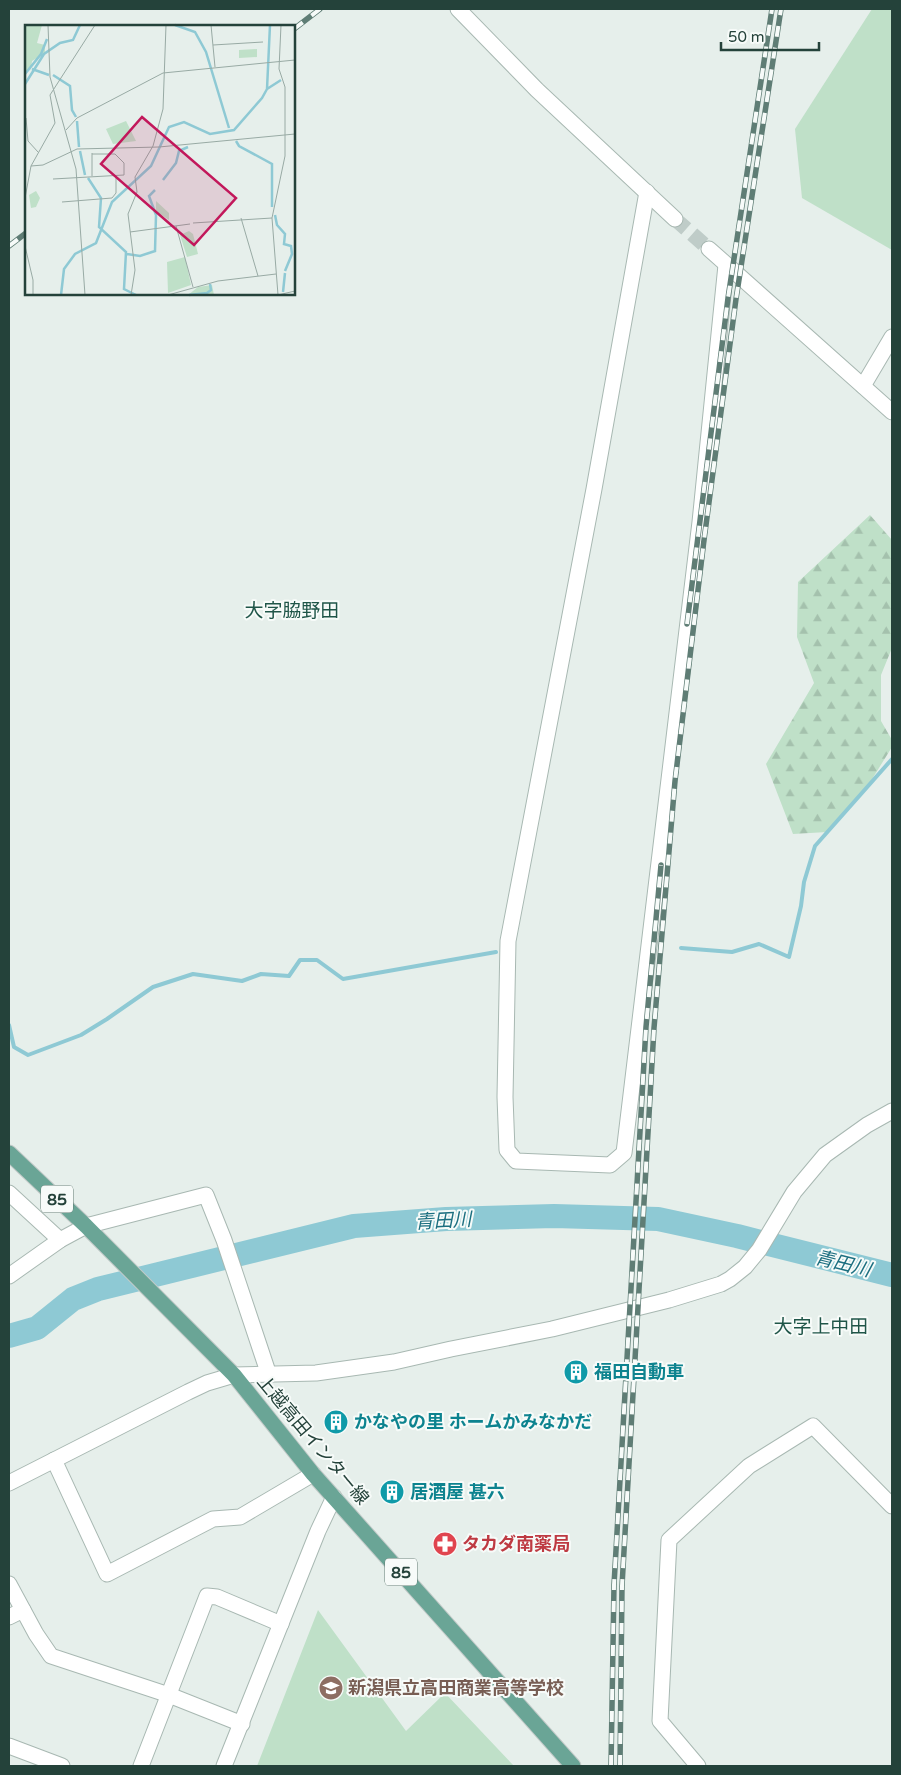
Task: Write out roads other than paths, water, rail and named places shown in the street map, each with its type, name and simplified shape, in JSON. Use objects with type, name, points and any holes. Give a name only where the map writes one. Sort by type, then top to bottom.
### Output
[{"type":"main road","name":"上越高田インター線","points":[[9,1154],[86,1226],[234,1375],[313,1474],[573,1766]]},
{"type":"street","points":[[458,9],[537,90],[675,219]]},
{"type":"street","points":[[646,192],[594,489],[508,941],[507,1150],[516,1161],[610,1165],[624,1153],[699,532],[726,265]]},
{"type":"street","points":[[709,249],[892,412]]},
{"type":"street","points":[[863,386],[892,337]]},
{"type":"street","points":[[9,1483],[188,1392],[207,1383],[234,1375],[332,1372],[394,1362],[552,1329],[669,1300],[721,1284],[745,1267],[759,1250],[794,1192],[825,1155],[867,1125],[892,1111]]},
{"type":"street","points":[[9,1194],[60,1240]]},
{"type":"street","points":[[9,1276],[60,1240],[86,1226],[206,1194],[224,1240],[269,1375]]},
{"type":"street","points":[[698,1766],[660,1722],[669,1540],[749,1466],[813,1426],[892,1506]]},
{"type":"street","points":[[54,1460],[107,1574],[213,1519],[240,1517],[313,1474]]},
{"type":"street","points":[[224,1766],[318,1531],[334,1497]]},
{"type":"street","points":[[9,1584],[36,1634],[51,1656],[169,1695],[242,1724]]},
{"type":"street","points":[[141,1766],[207,1596],[217,1597],[281,1624]]},
{"type":"street","points":[[9,1616],[23,1610]]},
{"type":"street","points":[[9,1746],[62,1766]]},
{"type":"waterway","points":[[681,948],[732,952],[759,944],[789,957],[801,906],[804,882],[815,846],[892,759]]},
{"type":"waterway","points":[[9,1025],[14,1047],[28,1055],[81,1035],[153,987],[193,974],[242,981],[261,974],[289,976],[300,960],[317,960],[343,979],[496,952]]},
{"type":"waterway","name":"青田川","points":[[9,1336],[37,1328],[73,1299],[98,1289],[354,1226],[446,1219],[554,1216],[658,1219],[737,1236],[892,1275]]},
{"type":"tunnel","points":[[675,219],[709,249]]},
{"type":"railway","points":[[295,28],[320,9]]},
{"type":"railway","points":[[687,624],[728,298],[772,9]]},
{"type":"railway","points":[[620,1766],[622,1586],[654,1028],[675,781],[736,299],[781,9]]},
{"type":"railway","points":[[9,246],[25,234]]},
{"type":"railway","points":[[611,1766],[614,1585],[646,1027],[661,865]]},
{"type":"place","name":"福田自動車","points":[[576,1372]]},
{"type":"place","name":"かなやの里 ホームかみなかだ","points":[[336,1422]]},
{"type":"place","name":"居酒屋 甚六","points":[[392,1492]]},
{"type":"place","name":"タカダ南薬局","points":[[445,1544]]},
{"type":"place","name":"新潟県立高田商業高等学校","points":[[331,1688]]},
{"type":"district","name":"大字脇野田","points":[[292,610]]},
{"type":"district","name":"大字上中田","points":[[821,1326]]}]
